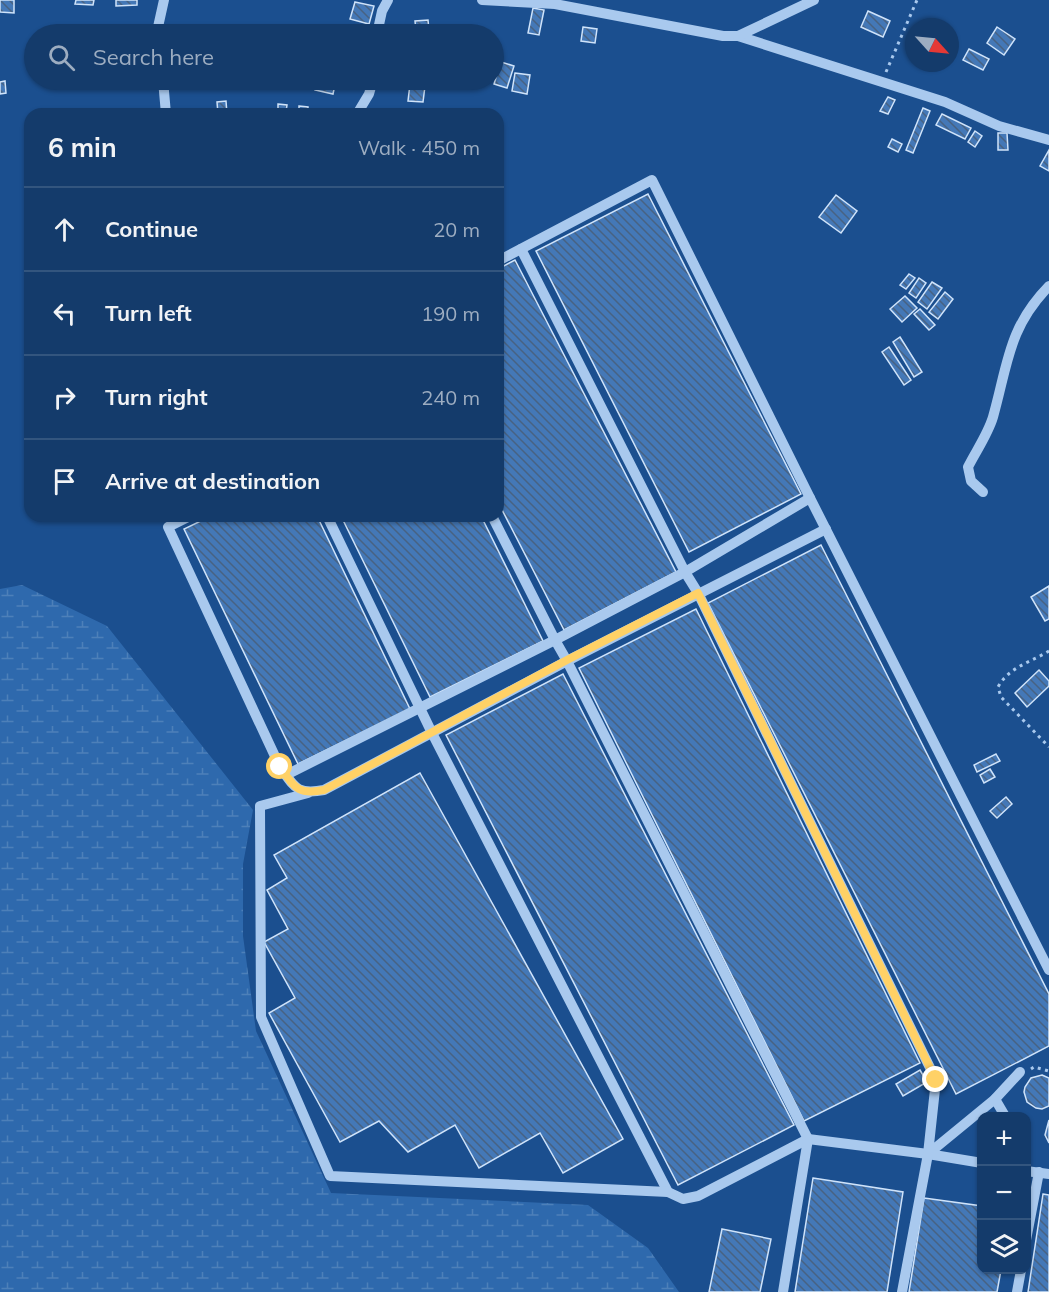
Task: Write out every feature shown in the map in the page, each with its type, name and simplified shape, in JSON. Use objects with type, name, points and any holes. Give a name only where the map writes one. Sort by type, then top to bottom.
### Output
[{"type":"street","points":[[160,24],[164,0]]},
{"type":"street","points":[[379,24],[382,11],[388,0]]},
{"type":"street","points":[[482,0],[555,4],[723,36],[738,36],[945,102],[999,126],[1049,140]]},
{"type":"street","points":[[738,36],[814,0]]},
{"type":"street","points":[[164,90],[165,108]]},
{"type":"street","points":[[361,108],[370,90]]},
{"type":"street","points":[[504,258],[652,180],[1049,970]]},
{"type":"street","points":[[520,249],[685,572],[698,593],[936,1080],[928,1154],[902,1292]]},
{"type":"street","points":[[983,492],[971,481],[968,467],[992,420],[1011,344],[1022,319],[1049,286]]},
{"type":"street","points":[[286,775],[685,572],[810,498]]},
{"type":"street","points":[[178,522],[168,527],[286,775],[293,786],[308,793]]},
{"type":"street","points":[[330,522],[432,733],[668,1191]]},
{"type":"street","points":[[495,522],[808,1139],[783,1292]]},
{"type":"street","points":[[826,529],[567,660],[324,790],[260,806],[261,1017],[330,1176],[668,1191],[683,1199],[698,1196],[808,1139],[977,1162]]},
{"type":"street","points":[[928,1154],[995,1099],[1020,1072]]},
{"type":"street","points":[[995,1099],[1003,1112]]},
{"type":"street","points":[[1031,1221],[1044,1173]]},
{"type":"street","points":[[1017,1292],[1020,1274]]},
{"type":"path","points":[[882,82],[917,0]]},
{"type":"path","points":[[1049,651],[1017,667],[1003,679],[998,687],[1001,698],[1049,747]]},
{"type":"path","points":[[1020,1072],[1034,1067],[1049,1071]]},
{"type":"green space","points":[[22,585],[107,626],[253,810],[243,864],[243,936],[256,1031],[331,1193],[588,1205],[648,1248],[679,1292],[0,1292],[0,589]]},
{"type":"building","points":[[0,0],[14,0],[14,13],[0,12]]},
{"type":"building","points":[[76,0],[94,0],[93,5],[75,4]]},
{"type":"building","points":[[116,0],[137,0],[137,5],[116,6]]},
{"type":"building","points":[[355,2],[374,6],[369,24],[350,19]]},
{"type":"building","points":[[533,8],[544,10],[539,35],[528,33]]},
{"type":"building","points":[[868,11],[890,21],[883,37],[861,27]]},
{"type":"building","points":[[428,20],[428,24],[415,24],[415,21]]},
{"type":"building","points":[[583,27],[597,29],[595,43],[581,41]]},
{"type":"building","points":[[997,27],[1015,39],[1004,55],[987,43]]},
{"type":"building","points":[[969,49],[989,59],[983,70],[963,60]]},
{"type":"building","points":[[504,63],[514,66],[507,88],[504,87]]},
{"type":"building","points":[[515,73],[530,75],[527,94],[512,91]]},
{"type":"building","points":[[5,81],[6,93],[0,94],[0,82]]},
{"type":"building","points":[[315,90],[334,90],[333,94]]},
{"type":"building","points":[[409,90],[424,90],[423,102],[408,101]]},
{"type":"building","points":[[888,97],[895,100],[888,114],[880,111]]},
{"type":"building","points":[[226,101],[227,108],[218,108],[217,102]]},
{"type":"building","points":[[278,104],[287,105],[287,108],[278,108]]},
{"type":"building","points":[[923,108],[930,111],[913,153],[906,150]]},
{"type":"building","points":[[942,114],[971,128],[965,139],[936,125]]},
{"type":"building","points":[[975,131],[982,136],[975,147],[968,142]]},
{"type":"building","points":[[998,133],[1007,133],[1008,150],[998,150]]},
{"type":"building","points":[[892,139],[902,144],[898,152],[888,147]]},
{"type":"building","points":[[1049,150],[1049,171],[1040,166]]},
{"type":"building","points":[[648,194],[801,494],[689,552],[536,251]]},
{"type":"building","points":[[836,195],[857,211],[841,233],[819,217]]},
{"type":"building","points":[[515,260],[676,572],[564,630],[504,514],[504,266]]},
{"type":"building","points":[[909,274],[915,278],[906,289],[900,285]]},
{"type":"building","points":[[919,278],[926,283],[916,298],[909,293]]},
{"type":"building","points":[[932,282],[942,288],[927,309],[918,302]]},
{"type":"building","points":[[945,292],[953,299],[938,319],[929,312]]},
{"type":"building","points":[[905,296],[917,308],[902,322],[890,309]]},
{"type":"building","points":[[920,309],[935,325],[929,330],[914,314]]},
{"type":"building","points":[[900,337],[922,372],[914,377],[893,342]]},
{"type":"building","points":[[889,347],[911,380],[904,385],[882,352]]},
{"type":"building","points":[[199,522],[320,522],[410,709],[298,764],[184,529]]},
{"type":"building","points":[[344,522],[484,522],[543,641],[430,697]]},
{"type":"building","points":[[821,545],[1049,994],[1049,1046],[956,1094],[708,603]]},
{"type":"building","points":[[1049,586],[1049,619],[1045,621],[1031,597]]},
{"type":"building","points":[[696,609],[920,1063],[804,1121],[579,668]]},
{"type":"building","points":[[1039,670],[1049,681],[1049,686],[1027,707],[1015,693]]},
{"type":"building","points":[[563,674],[794,1125],[678,1185],[446,735]]},
{"type":"building","points":[[996,754],[1000,761],[977,772],[974,765]]},
{"type":"building","points":[[990,769],[995,777],[984,783],[980,775]]},
{"type":"building","points":[[420,773],[623,1139],[563,1173],[540,1133],[479,1168],[455,1125],[408,1152],[379,1121],[340,1142],[269,1013],[295,998],[264,942],[288,929],[267,890],[287,878],[274,855]]},
{"type":"building","points":[[1006,797],[1012,804],[997,818],[990,811]]},
{"type":"building","points":[[920,1070],[927,1082],[903,1096],[896,1084]]},
{"type":"building","points":[[1042,1075],[1049,1078],[1049,1106],[1042,1109],[1027,1102],[1024,1092],[1031,1078]]},
{"type":"building","points":[[1049,1120],[1049,1143],[1045,1135]]},
{"type":"building","points":[[813,1178],[903,1192],[887,1292],[795,1292]]},
{"type":"building","points":[[1043,1194],[1049,1195],[1049,1292],[1028,1292]]},
{"type":"building","points":[[924,1198],[977,1205],[977,1274],[1000,1274],[997,1292],[909,1292]]},
{"type":"building","points":[[722,1229],[771,1239],[760,1292],[709,1292]]},
{"type":"route","points":[[280,767],[293,786],[308,793],[324,790],[698,593],[936,1080]]}]
